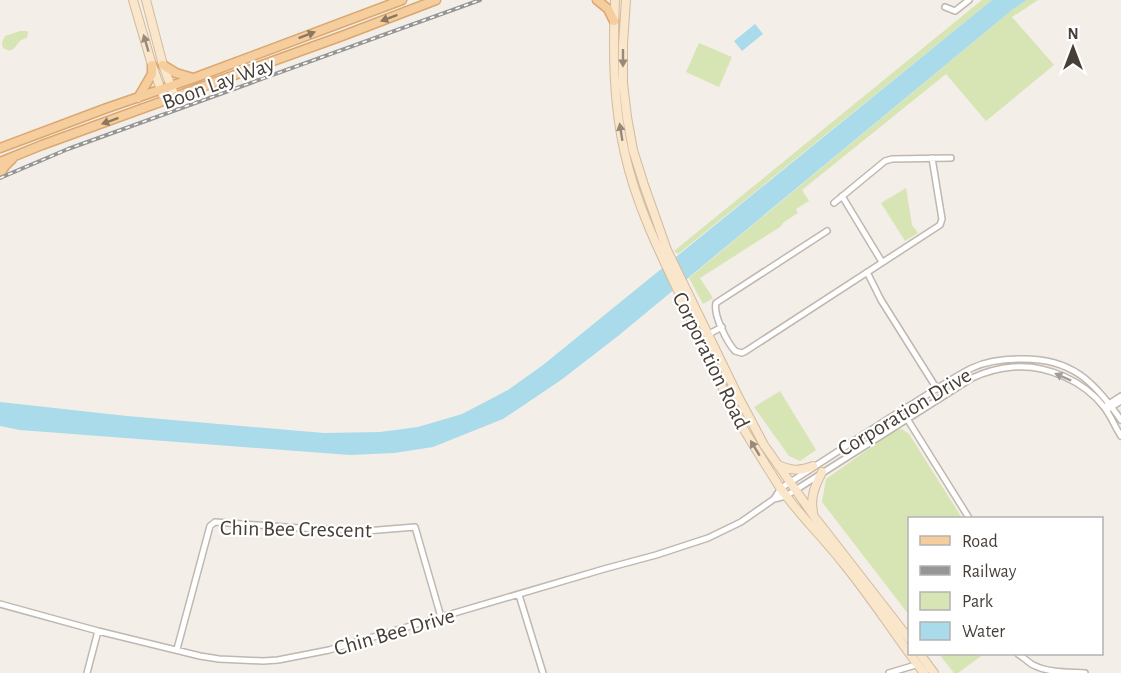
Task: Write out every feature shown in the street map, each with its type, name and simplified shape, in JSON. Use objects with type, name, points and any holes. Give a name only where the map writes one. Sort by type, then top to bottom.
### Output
[{"type":"main road","points":[[133,0],[165,101]]},
{"type":"main road","points":[[146,0],[163,65],[175,97]]},
{"type":"main road","name":"Boon Lay Way","points":[[0,146],[194,78],[402,0]]},
{"type":"main road","name":"Boon Lay Way","points":[[0,162],[436,0]]},
{"type":"main road","points":[[597,0],[608,9],[614,21]]},
{"type":"main road","name":"Corporation Road","points":[[615,0],[614,84],[624,151],[639,201],[751,422],[777,465],[908,639]]},
{"type":"main road","name":"Corporation Road","points":[[626,0],[623,83],[627,117],[633,150],[666,258]]},
{"type":"main road","points":[[137,98],[152,74],[153,65]]},
{"type":"main road","points":[[163,65],[176,74],[194,78]]},
{"type":"main road","points":[[0,174],[14,157]]},
{"type":"main road","name":"Corporation Road","points":[[680,285],[742,427],[786,496],[856,580],[908,652]]},
{"type":"main road","points":[[723,387],[731,383]]},
{"type":"main road","points":[[777,465],[791,470],[813,466]]},
{"type":"main road","points":[[816,519],[812,498],[822,472]]},
{"type":"main road","name":"Corporation Road","points":[[910,655],[924,673]]},
{"type":"main road","points":[[921,655],[932,673]]},
{"type":"street","points":[[945,7],[955,12],[969,0]]},
{"type":"street","points":[[827,231],[716,303],[715,311],[735,351],[742,353],[941,222],[932,158]]},
{"type":"street","points":[[834,203],[885,161],[951,158]]},
{"type":"street","points":[[842,196],[882,262]]},
{"type":"street","points":[[867,272],[881,300],[937,389]]},
{"type":"street","points":[[709,338],[723,330]]},
{"type":"street","name":"Corporation Drive","points":[[781,488],[902,410],[971,369],[994,360],[1012,358],[1047,360],[1084,377],[1100,391],[1121,436]]},
{"type":"street","name":"Corporation Drive","points":[[786,496],[907,418],[984,373],[1013,367],[1031,367],[1061,376],[1080,385],[1121,420]]},
{"type":"street","points":[[1108,407],[1121,396]]},
{"type":"street","points":[[1108,407],[1121,401]]},
{"type":"street","points":[[902,410],[968,517]]},
{"type":"street","name":"Chin Bee Drive","points":[[774,500],[781,488]]},
{"type":"street","name":"Chin Bee Drive","points":[[0,604],[98,631],[219,659],[277,660],[329,650],[656,555],[708,538],[741,522],[774,500],[786,496]]},
{"type":"street","name":"Chin Bee Crescent","points":[[177,650],[210,526],[214,522],[366,531],[415,527],[441,617]]},
{"type":"street","points":[[519,595],[543,673]]},
{"type":"street","points":[[87,673],[98,631]]},
{"type":"street","points":[[1019,655],[1034,666],[1054,671],[1085,673]]},
{"type":"street","points":[[889,673],[926,662]]},
{"type":"green space","points":[[982,0],[992,0],[678,254],[674,251]]},
{"type":"green space","points":[[1027,0],[1038,0],[1012,17],[1054,65],[986,121],[946,74],[802,190],[809,201],[796,209],[798,213],[700,278],[713,298],[703,304],[689,278],[1012,10]]},
{"type":"green space","points":[[27,31],[27,38],[11,50],[3,48],[2,42],[5,36]]},
{"type":"green space","points":[[699,43],[732,57],[719,87],[686,72]]},
{"type":"green space","points":[[906,188],[912,225],[918,233],[905,241],[881,203]]},
{"type":"green space","points":[[780,391],[816,450],[800,461],[789,456],[754,407]]},
{"type":"green space","points":[[902,429],[909,434],[961,517],[908,517],[908,614],[822,502],[826,479],[894,431]]},
{"type":"green space","points":[[940,655],[983,655],[958,673],[954,673]]},
{"type":"water","points":[[992,0],[1027,0],[618,336],[561,380],[503,419],[433,447],[394,453],[350,455],[20,430],[0,426],[0,402],[127,416],[324,433],[380,432],[418,427],[462,414],[508,390],[543,365]]},
{"type":"water","points":[[755,24],[763,34],[742,51],[734,41]]},
{"type":"railway","points":[[0,178],[68,149],[480,0]]}]
